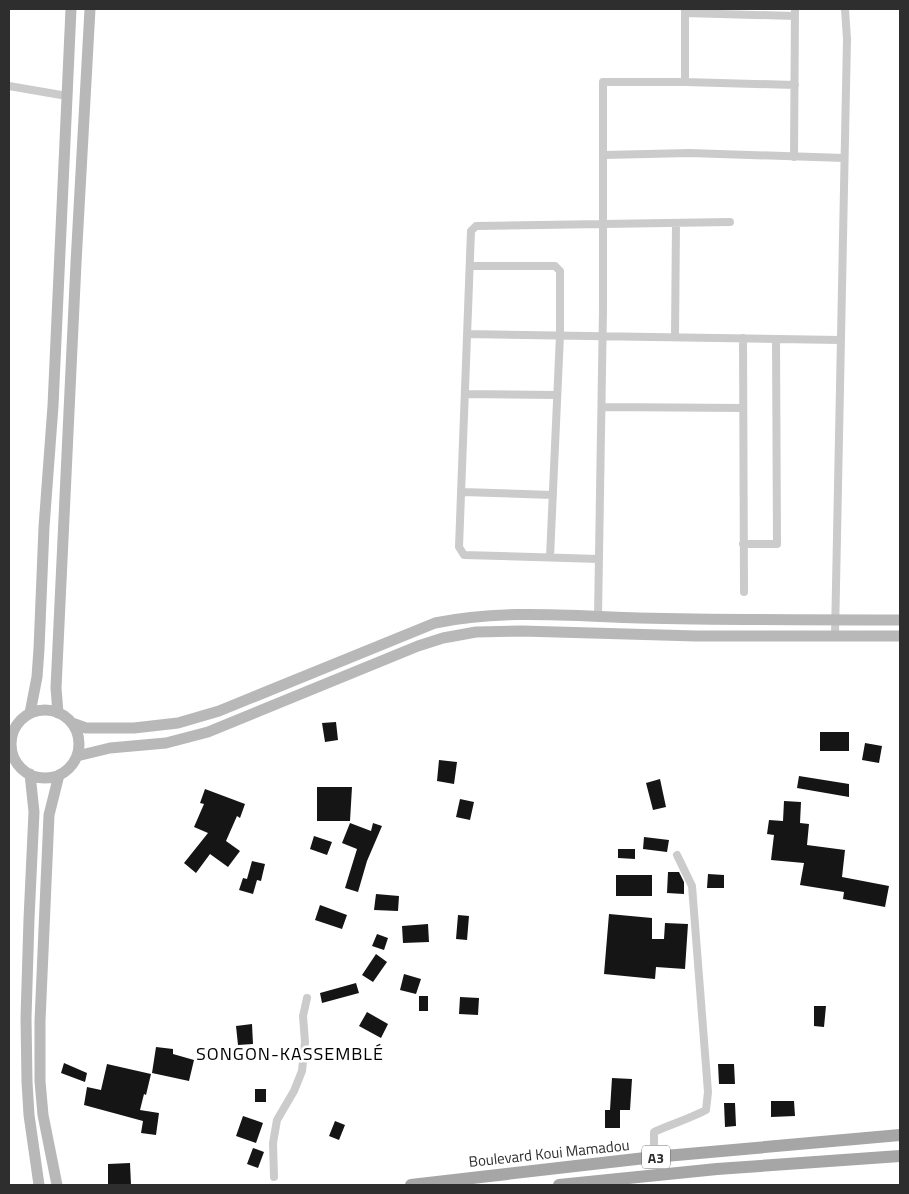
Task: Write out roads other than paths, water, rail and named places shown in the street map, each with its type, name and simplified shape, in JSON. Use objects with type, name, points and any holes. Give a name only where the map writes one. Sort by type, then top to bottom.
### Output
[{"type":"main road","points":[[9,721],[25,716],[41,710],[53,710],[64,715],[78,733],[79,745],[77,756],[67,770],[50,778],[30,774],[21,768],[11,752],[11,738],[14,728],[25,716],[37,677],[72,9]]},
{"type":"main road","points":[[58,713],[56,688],[90,9]]},
{"type":"main road","points":[[72,723],[86,728],[134,728],[178,723],[219,711],[435,623],[461,618],[515,614],[598,617],[900,620]]},
{"type":"main road","points":[[77,756],[110,748],[166,743],[208,732],[418,646],[443,638],[476,632],[522,631],[696,636],[900,636]]},
{"type":"main road","points":[[30,774],[34,812],[26,1018],[27,1082],[29,1115],[39,1185]]},
{"type":"main road","points":[[57,1185],[43,1116],[40,1081],[40,1021],[49,815],[59,775]]},
{"type":"main road","name":"Boulevard Koui Mamadou","points":[[412,1185],[654,1158],[900,1135]]},
{"type":"main road","name":"A3","points":[[559,1185],[717,1170],[900,1156]]},
{"type":"street","points":[[835,636],[847,39],[845,9],[849,9]]},
{"type":"street","points":[[685,82],[685,11],[795,12],[794,157]]},
{"type":"street","points":[[598,617],[603,336],[603,82],[795,84]]},
{"type":"street","points":[[9,86],[67,96]]},
{"type":"street","points":[[604,155],[690,153],[844,158]]},
{"type":"street","points":[[599,559],[464,555],[459,547],[471,231],[476,226],[730,222]]},
{"type":"street","points":[[675,337],[676,223]]},
{"type":"street","points":[[470,266],[555,266],[560,271],[560,335],[550,557]]},
{"type":"street","points":[[468,334],[840,340]]},
{"type":"street","points":[[743,338],[744,592]]},
{"type":"street","points":[[743,544],[777,544],[776,339]]},
{"type":"street","points":[[466,394],[557,395]]},
{"type":"street","points":[[602,408],[743,408]]},
{"type":"street","points":[[462,492],[553,494]]},
{"type":"street","points":[[654,1158],[654,1132],[670,1124],[692,1118],[706,1110],[708,1092],[692,886],[677,855]]},
{"type":"street","points":[[274,1177],[273,1143],[277,1120],[294,1091],[302,1071],[305,1042],[303,1016],[306,998]]},
{"type":"district","name":"SONGON-KASSEMBLÉ","points":[[290,1053]]}]
